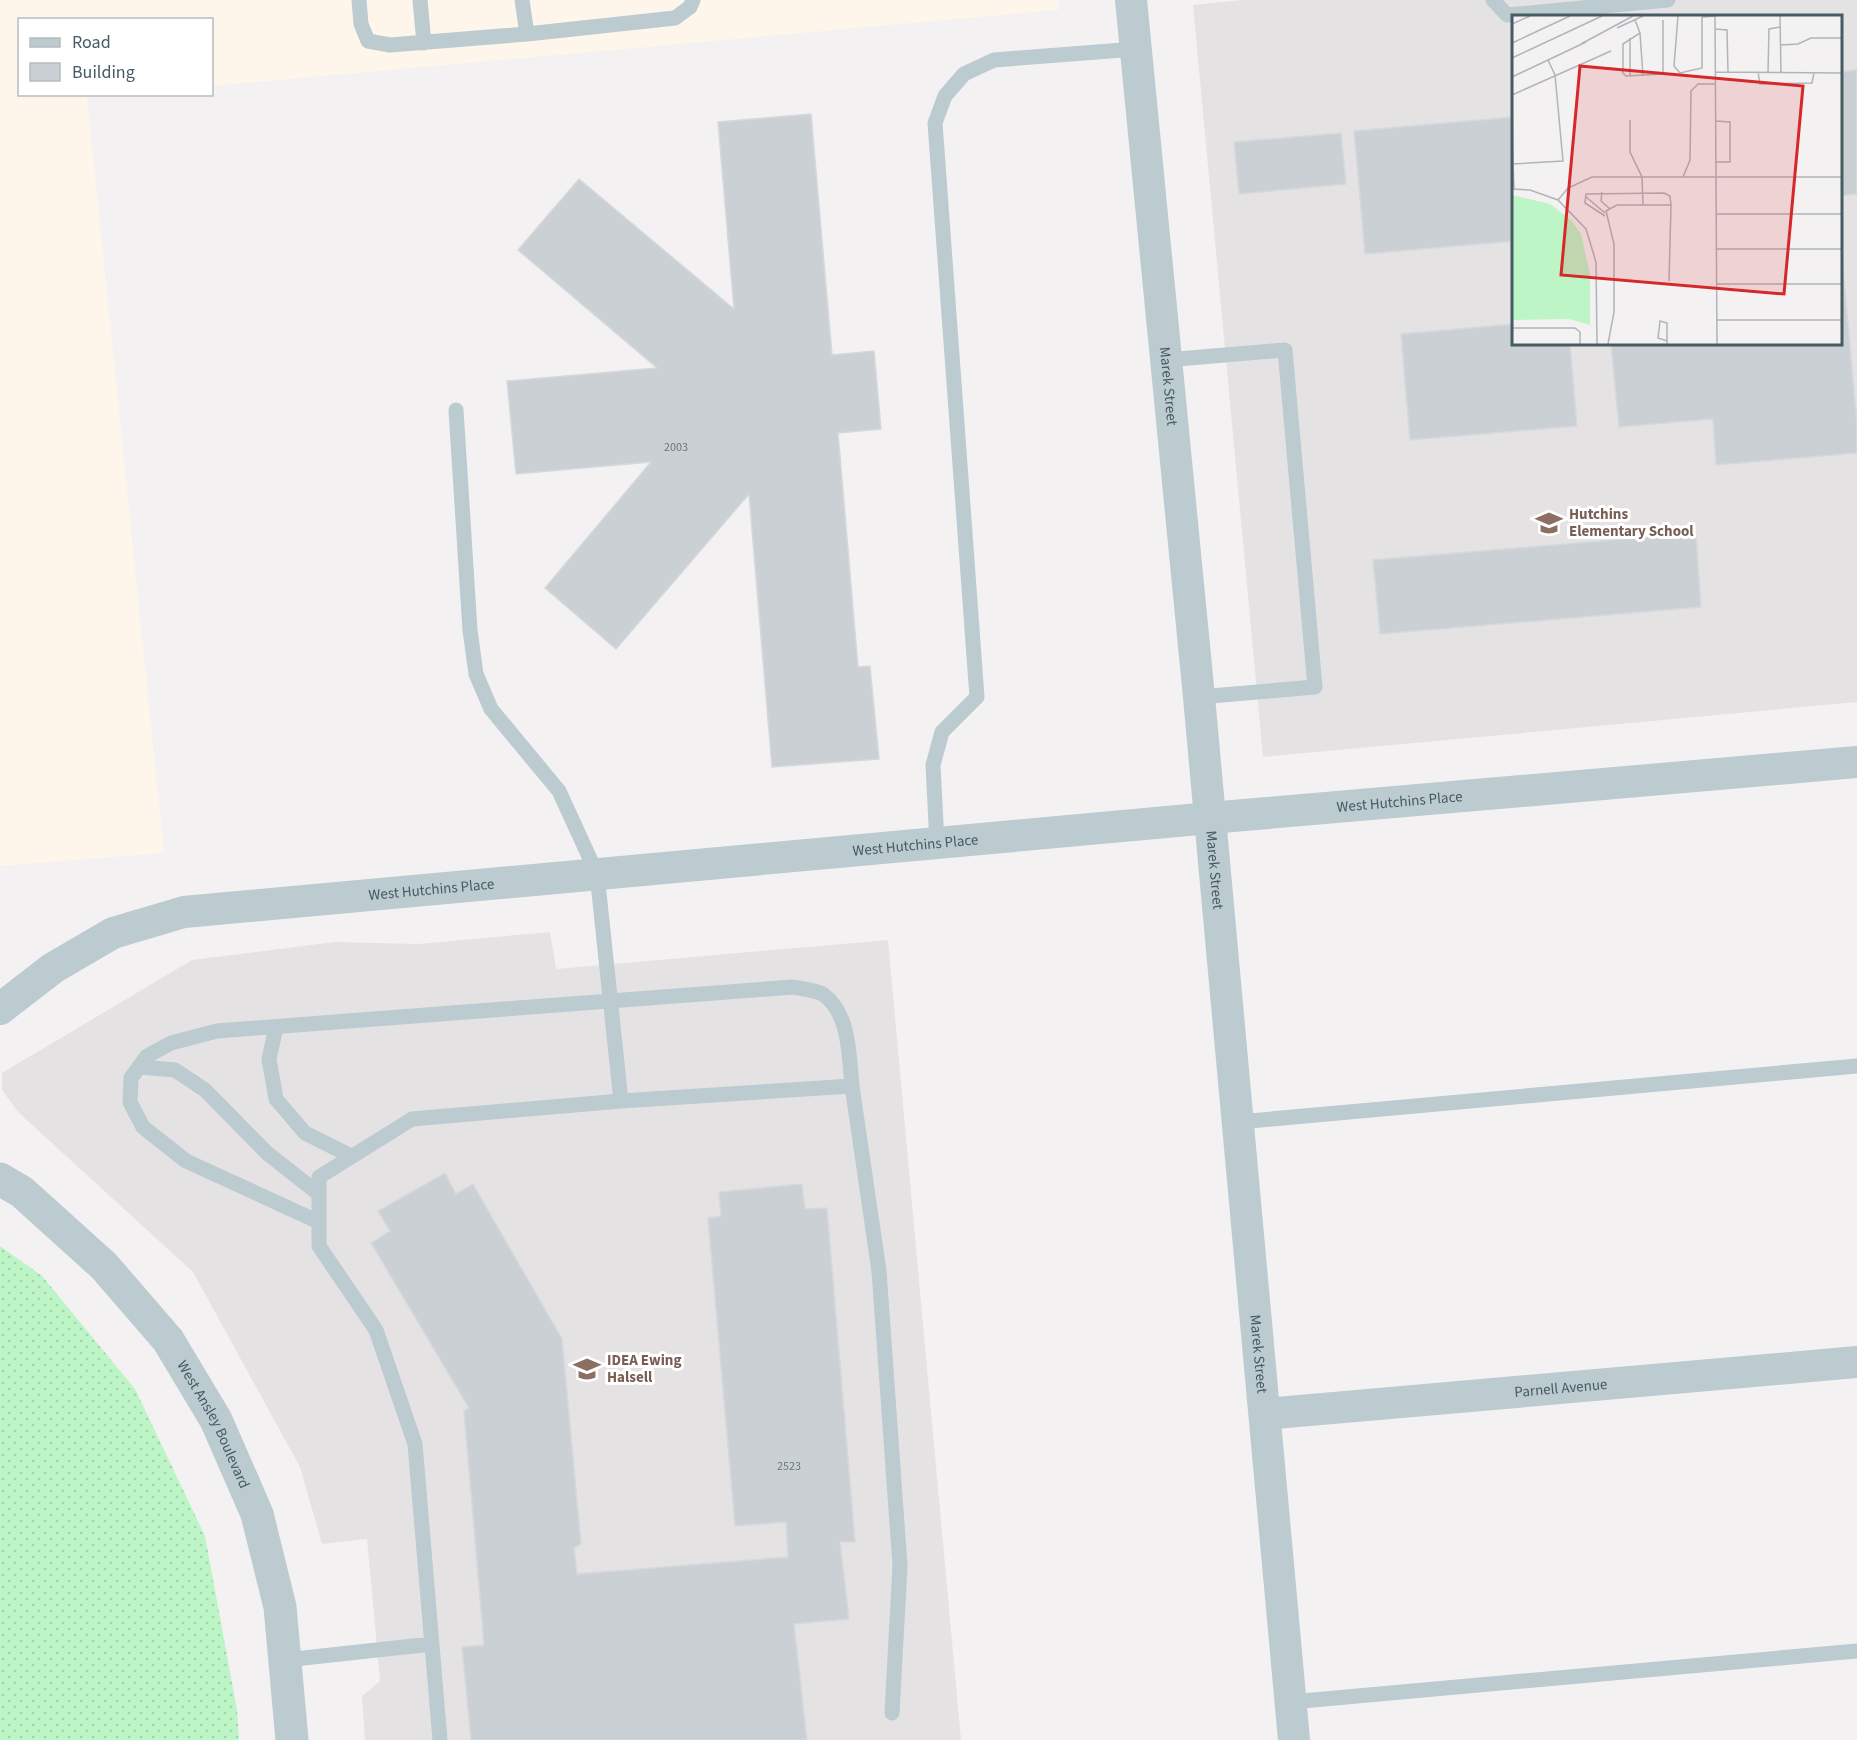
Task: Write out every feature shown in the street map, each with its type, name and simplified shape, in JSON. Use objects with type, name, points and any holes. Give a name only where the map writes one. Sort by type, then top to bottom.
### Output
[{"type":"street","name":"Marek Street","points":[[1131,0],[1199,697],[1294,1740]]},
{"type":"street","name":"West Hutchins Place","points":[[0,1009],[53,968],[113,933],[184,912],[1210,818],[1857,762]]},
{"type":"street","name":"West Ansley Boulevard","points":[[0,1179],[22,1192],[104,1266],[168,1340],[216,1420],[257,1514],[280,1607],[292,1740]]},
{"type":"street","name":"Parnell Avenue","points":[[1264,1414],[1857,1362]]},
{"type":"lane","points":[[359,0],[361,24],[368,41],[390,45],[527,34],[675,18],[690,7],[693,0]]},
{"type":"lane","points":[[420,0],[424,42]]},
{"type":"lane","points":[[522,0],[527,34]]},
{"type":"lane","points":[[1493,0],[1507,15],[1668,0]]},
{"type":"lane","points":[[938,843],[933,765],[942,732],[977,697],[935,123],[945,96],[964,75],[994,60],[1136,49]]},
{"type":"lane","points":[[1166,360],[1285,350],[1315,687],[1199,697]]},
{"type":"lane","points":[[456,410],[470,630],[476,674],[491,709],[559,791],[597,874],[621,1101]]},
{"type":"lane","points":[[319,1222],[186,1161],[143,1127],[130,1102],[131,1078],[147,1056],[171,1043],[217,1031],[793,987],[823,994],[838,1011],[846,1035],[879,1272],[900,1555],[892,1713]]},
{"type":"lane","points":[[276,1027],[269,1059],[276,1099],[305,1133],[351,1156]]},
{"type":"lane","points":[[1238,1122],[1857,1066]]},
{"type":"lane","points":[[139,1067],[175,1070],[205,1090],[267,1153],[319,1194]]},
{"type":"lane","points":[[440,1740],[415,1444],[376,1330],[319,1246],[319,1177],[412,1119],[621,1101],[852,1086]]},
{"type":"lane","points":[[285,1660],[432,1644]]},
{"type":"lane","points":[[1291,1702],[1857,1651]]},
{"type":"shaded area","points":[[0,0],[1058,0],[1058,10],[213,86],[213,18],[18,18],[18,96],[87,96],[164,853],[0,866]]},
{"type":"shaded area","name":"Hutchins Elementary School","points":[[1242,0],[1857,0],[1857,702],[1263,757],[1193,5]]},
{"type":"shaded area","name":"IDEA Ewing Halsell","points":[[550,932],[556,969],[888,940],[961,1740],[365,1740],[362,1696],[380,1681],[367,1539],[322,1544],[300,1467],[193,1272],[19,1113],[2,1090],[2,1073],[192,960],[335,942],[418,944]]},
{"type":"green space","points":[[0,1246],[42,1276],[135,1389],[205,1536],[237,1710],[239,1740],[0,1740]]},
{"type":"building","points":[[1857,70],[1857,194],[1842,196],[1842,72]]},
{"type":"building","points":[[811,114],[832,355],[874,351],[881,429],[838,433],[858,667],[870,666],[879,759],[772,767],[749,494],[616,649],[545,588],[651,462],[516,474],[507,381],[657,368],[518,250],[579,179],[734,309],[718,122]]},
{"type":"building","points":[[1512,117],[1512,241],[1365,254],[1354,131]]},
{"type":"building","points":[[1341,133],[1346,184],[1239,194],[1234,142]]},
{"type":"building","points":[[1842,257],[1857,424],[1857,453],[1716,465],[1713,419],[1619,427],[1611,345],[1842,345]]},
{"type":"building","points":[[1512,324],[1512,345],[1570,345],[1577,426],[1410,440],[1401,334]]},
{"type":"building","points":[[1696,533],[1701,607],[1380,634],[1373,560]]},
{"type":"building","name":"IDEA Ewing Halsell","points":[[445,1173],[456,1194],[473,1184],[562,1339],[581,1544],[574,1548],[577,1574],[788,1557],[786,1522],[735,1526],[708,1218],[721,1216],[719,1192],[802,1184],[805,1209],[827,1208],[855,1542],[840,1542],[849,1619],[794,1624],[807,1740],[471,1740],[462,1647],[484,1645],[464,1411],[469,1408],[371,1243],[390,1231],[378,1211]]},
{"type":"place","name":"Hutchins Elementary School","points":[[1549,523]]},
{"type":"place","name":"IDEA Ewing Halsell","points":[[587,1369]]}]
